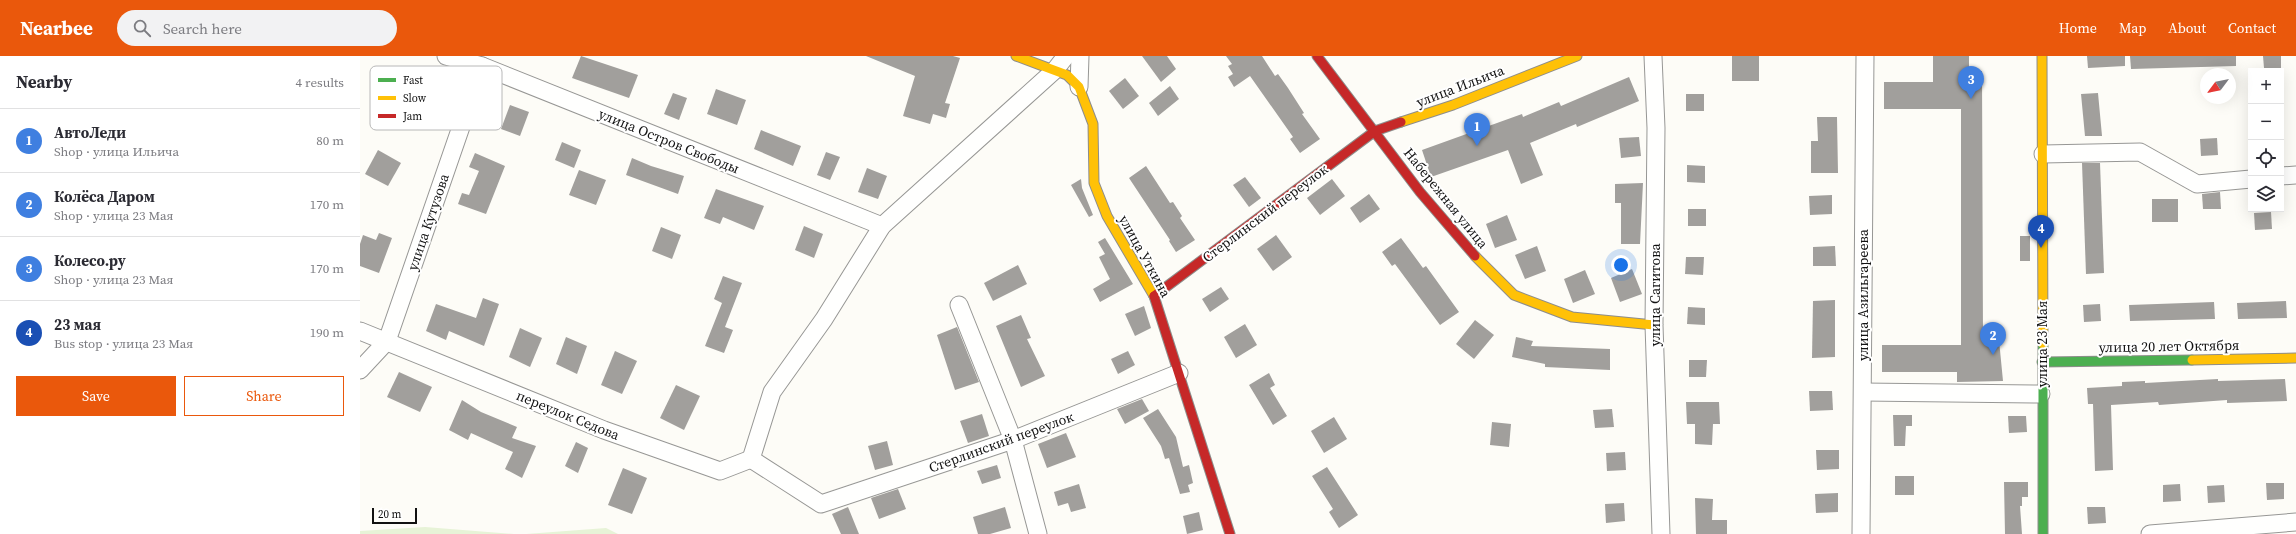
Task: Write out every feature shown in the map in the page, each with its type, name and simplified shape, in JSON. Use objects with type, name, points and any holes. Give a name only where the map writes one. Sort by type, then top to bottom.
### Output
[{"type":"street","name":"улица Остров Свободы","points":[[452,56],[482,66]]},
{"type":"street","name":"улица Уткина","points":[[1016,56],[1067,75],[1079,87],[1093,124],[1094,182],[1107,216],[1154,296],[1230,534]]},
{"type":"street","points":[[751,459],[772,392],[824,318],[882,226],[1055,70],[1066,56]]},
{"type":"street","points":[[1079,87],[1080,56]]},
{"type":"street","name":"Набережная улица","points":[[1317,56],[1420,192],[1462,242],[1514,295],[1572,317],[1654,325]]},
{"type":"street","name":"улица Ильича","points":[[1375,131],[1453,105],[1548,61],[1577,56]]},
{"type":"street","name":"улица Сагитова","points":[[1653,56],[1656,128],[1654,325],[1661,534]]},
{"type":"street","name":"улица Азильгареева","points":[[1861,534],[1864,56]]},
{"type":"street","name":"улица 23 Мая","points":[[2042,56],[2043,534]]},
{"type":"street","name":"улица Остров Свободы","points":[[502,74],[882,226]]},
{"type":"street","name":"улица Кутузова","points":[[360,370],[386,340],[460,130]]},
{"type":"street","name":"Стерлинский переулок","points":[[1154,296],[1375,131]]},
{"type":"street","points":[[2042,154],[2140,152],[2197,184],[2248,179]]},
{"type":"street","points":[[2284,176],[2296,175]]},
{"type":"street","points":[[959,305],[1013,440],[1038,534]]},
{"type":"street","name":"переулок Седова","points":[[360,331],[386,340],[604,430],[720,471],[751,459]]},
{"type":"street","name":"улица 20 лет Октября","points":[[2042,362],[2296,358]]},
{"type":"street","name":"Стерлинский переулок","points":[[751,459],[821,504],[1013,440],[1179,373]]},
{"type":"street","points":[[1863,392],[2042,394]]},
{"type":"street","points":[[2150,534],[2296,522]]},
{"type":"green space","points":[[425,527],[514,534],[360,534],[360,531]]},
{"type":"green space","points":[[606,528],[618,534],[526,534]]},
{"type":"building","points":[[581,56],[638,75],[629,98],[572,78]]},
{"type":"building","points":[[866,56],[953,56],[960,58],[945,103],[950,104],[946,118],[933,114],[930,124],[903,116],[915,76]]},
{"type":"building","points":[[1142,56],[1167,56],[1176,69],[1161,82]]},
{"type":"building","points":[[1226,56],[1262,56],[1275,76],[1278,74],[1288,88],[1304,113],[1302,114],[1320,139],[1300,153],[1290,139],[1293,137],[1250,76],[1234,87],[1228,77],[1233,74],[1228,66],[1232,64]]},
{"type":"building","points":[[1732,56],[1759,56],[1759,81],[1732,81]]},
{"type":"building","points":[[1933,56],[1969,56],[1969,71],[1982,71],[1983,340],[1999,340],[2003,381],[1957,382],[1957,372],[1882,372],[1882,345],[1961,345],[1961,109],[1884,109],[1884,82],[1933,82]]},
{"type":"building","points":[[2087,56],[2125,56],[2125,66],[2088,68]]},
{"type":"building","points":[[2130,56],[2236,56],[2236,66],[2131,69]]},
{"type":"building","points":[[2263,56],[2281,56],[2281,68],[2264,68]]},
{"type":"building","points":[[1629,77],[1639,101],[1577,127],[1576,124],[1530,143],[1543,175],[1521,184],[1508,150],[1431,177],[1422,150],[1522,114],[1523,117],[1559,102],[1561,106]]},
{"type":"building","points":[[1125,78],[1139,96],[1123,109],[1109,91]]},
{"type":"building","points":[[1170,86],[1179,99],[1158,116],[1149,103]]},
{"type":"building","points":[[716,89],[746,100],[737,125],[707,114]]},
{"type":"building","points":[[673,93],[687,98],[679,120],[664,114]]},
{"type":"building","points":[[2098,93],[2102,136],[2085,136],[2081,94]]},
{"type":"building","points":[[1686,94],[1704,94],[1704,111],[1686,111]]},
{"type":"building","points":[[510,105],[529,112],[520,136],[502,129]]},
{"type":"building","points":[[1817,117],[1837,117],[1838,173],[1811,173],[1811,141],[1818,141]]},
{"type":"building","points":[[761,130],[801,146],[793,166],[754,149]]},
{"type":"building","points":[[1639,137],[1641,156],[1621,158],[1619,138]]},
{"type":"building","points":[[2217,138],[2218,155],[2201,156],[2200,139]]},
{"type":"building","points":[[562,142],[581,150],[574,168],[555,160]]},
{"type":"building","points":[[378,150],[401,163],[388,186],[365,174]]},
{"type":"building","points":[[826,152],[840,157],[830,180],[817,175]]},
{"type":"building","points":[[475,153],[505,166],[486,214],[458,204],[462,193],[469,195],[479,171],[469,167]]},
{"type":"building","points":[[632,158],[651,166],[684,176],[678,194],[626,175]]},
{"type":"building","points":[[2082,163],[2100,163],[2104,273],[2086,274]]},
{"type":"building","points":[[1687,165],[1705,166],[1705,183],[1687,182]]},
{"type":"building","points":[[1146,166],[1170,203],[1173,202],[1182,216],[1180,218],[1195,240],[1176,252],[1169,241],[1170,240],[1129,178]]},
{"type":"building","points":[[867,168],[887,176],[878,199],[858,192]]},
{"type":"building","points":[[579,170],[606,180],[596,205],[569,195]]},
{"type":"building","points":[[1245,177],[1261,198],[1249,207],[1233,185]]},
{"type":"building","points":[[1081,179],[1082,188],[1093,215],[1089,217],[1071,185]]},
{"type":"building","points":[[1332,179],[1345,196],[1320,215],[1307,198]]},
{"type":"building","points":[[1643,183],[1640,244],[1621,244],[1621,203],[1615,203],[1615,184]]},
{"type":"building","points":[[716,189],[764,206],[754,230],[723,217],[720,224],[704,218]]},
{"type":"building","points":[[2220,192],[2221,209],[2203,209],[2202,194]]},
{"type":"building","points":[[1369,194],[1380,209],[1360,223],[1350,208]]},
{"type":"building","points":[[1832,195],[1832,214],[1810,215],[1809,196]]},
{"type":"building","points":[[2152,199],[2178,199],[2178,222],[2152,222]]},
{"type":"building","points":[[1688,209],[1706,209],[1706,226],[1688,226]]},
{"type":"building","points":[[2271,212],[2272,229],[2255,230],[2254,213]]},
{"type":"building","points":[[1507,215],[1517,240],[1495,248],[1486,224]]},
{"type":"building","points":[[804,226],[823,234],[814,258],[795,250]]},
{"type":"building","points":[[661,227],[681,235],[672,259],[652,251]]},
{"type":"building","points":[[379,233],[392,238],[379,273],[360,266],[360,244],[363,235],[376,240]]},
{"type":"building","points":[[1276,235],[1292,257],[1273,271],[1257,249]]},
{"type":"building","points":[[2020,236],[2030,236],[2030,261],[2020,261]]},
{"type":"building","points":[[1105,238],[1133,284],[1100,302],[1093,289],[1110,279],[1099,257],[1105,254],[1098,242]]},
{"type":"building","points":[[1401,238],[1423,268],[1426,266],[1459,312],[1440,325],[1395,264],[1392,266],[1382,252]]},
{"type":"building","points":[[1537,246],[1546,271],[1525,279],[1515,255]]},
{"type":"building","points":[[1835,246],[1836,266],[1813,266],[1813,247]]},
{"type":"building","points":[[1686,257],[1704,257],[1703,275],[1685,274]]},
{"type":"building","points":[[1018,265],[1027,284],[993,301],[984,283]]},
{"type":"building","points":[[1632,269],[1642,294],[1620,302],[1611,278]]},
{"type":"building","points":[[1585,270],[1595,294],[1573,303],[1564,279]]},
{"type":"building","points":[[723,276],[742,283],[725,327],[733,330],[724,353],[705,346],[722,303],[714,299]]},
{"type":"building","points":[[1221,287],[1229,299],[1210,312],[1202,299]]},
{"type":"building","points":[[483,298],[499,304],[484,346],[449,331],[446,340],[426,331],[436,304],[476,318]]},
{"type":"building","points":[[1835,300],[1835,357],[1812,358],[1813,301]]},
{"type":"building","points":[[2286,301],[2287,318],[2238,319],[2237,303]]},
{"type":"building","points":[[2214,302],[2215,319],[2130,321],[2129,305]]},
{"type":"building","points":[[2100,304],[2101,321],[2084,322],[2083,305]]},
{"type":"building","points":[[1144,306],[1151,328],[1135,336],[1125,314]]},
{"type":"building","points":[[1688,307],[1705,308],[1705,325],[1687,324]]},
{"type":"building","points":[[1021,315],[1031,338],[1027,339],[1045,376],[1021,387],[996,326]]},
{"type":"building","points":[[1475,320],[1494,335],[1474,359],[1456,344]]},
{"type":"building","points":[[1245,324],[1257,345],[1236,358],[1224,337]]},
{"type":"building","points":[[957,327],[979,382],[955,390],[937,335]]},
{"type":"building","points":[[520,328],[542,338],[530,367],[509,357]]},
{"type":"building","points":[[566,337],[587,346],[577,374],[556,364]]},
{"type":"building","points":[[1516,337],[1533,341],[1531,346],[1610,349],[1610,370],[1545,367],[1545,364],[1512,357]]},
{"type":"building","points":[[615,351],[637,361],[622,394],[601,385]]},
{"type":"building","points":[[1128,351],[1135,365],[1118,374],[1111,359]]},
{"type":"building","points":[[1689,360],[1707,360],[1706,377],[1689,377]]},
{"type":"building","points":[[399,372],[432,387],[420,412],[387,397]]},
{"type":"building","points":[[1269,373],[1275,385],[1270,388],[1287,416],[1273,425],[1249,385]]},
{"type":"building","points":[[2218,379],[2218,381],[2285,379],[2287,401],[2227,403],[2227,400],[2159,405],[2158,402],[2111,405],[2113,470],[2095,471],[2093,404],[2088,404],[2087,388],[2122,386],[2122,382],[2145,381],[2145,383]]},
{"type":"building","points":[[676,385],[700,396],[684,430],[660,418]]},
{"type":"building","points":[[1809,391],[1832,391],[1833,410],[1810,411]]},
{"type":"building","points":[[1142,399],[1149,411],[1125,424],[1117,409]]},
{"type":"building","points":[[462,400],[481,412],[517,427],[512,438],[536,446],[522,478],[505,469],[513,452],[471,433],[468,440],[449,430]]},
{"type":"building","points":[[1686,402],[1719,402],[1720,424],[1713,424],[1712,445],[1695,444],[1695,424],[1687,424]]},
{"type":"building","points":[[1158,409],[1176,437],[1183,467],[1189,465],[1193,483],[1188,485],[1190,492],[1180,494],[1169,458],[1165,459],[1161,446],[1143,418]]},
{"type":"building","points":[[1612,409],[1614,427],[1595,428],[1593,410]]},
{"type":"building","points":[[982,414],[989,436],[968,443],[960,421]]},
{"type":"building","points":[[1893,415],[1912,415],[1912,426],[1906,426],[1905,446],[1894,446]]},
{"type":"building","points":[[2008,416],[2026,416],[2027,432],[2009,433]]},
{"type":"building","points":[[1334,417],[1347,439],[1324,453],[1311,431]]},
{"type":"building","points":[[1492,422],[1511,424],[1509,447],[1490,445]]},
{"type":"building","points":[[1066,433],[1076,457],[1047,468],[1038,444]]},
{"type":"building","points":[[887,441],[893,465],[875,470],[868,446]]},
{"type":"building","points":[[576,442],[588,448],[578,473],[565,466]]},
{"type":"building","points":[[1816,450],[1839,450],[1839,469],[1817,470]]},
{"type":"building","points":[[1625,452],[1626,470],[1607,471],[1606,453]]},
{"type":"building","points":[[997,465],[1001,478],[982,484],[977,471]]},
{"type":"building","points":[[1327,467],[1358,515],[1339,528],[1329,512],[1333,509],[1312,476]]},
{"type":"building","points":[[623,468],[647,478],[632,514],[608,505]]},
{"type":"building","points":[[1895,476],[1914,476],[1914,495],[1895,495]]},
{"type":"building","points":[[2004,482],[2028,482],[2028,497],[2022,497],[2022,506],[2020,506],[2022,534],[2005,534]]},
{"type":"building","points":[[2266,483],[2284,483],[2284,499],[2267,500]]},
{"type":"building","points":[[1079,484],[1086,508],[1071,512],[1068,503],[1058,506],[1054,492]]},
{"type":"building","points":[[2180,484],[2181,501],[2163,502],[2163,485]]},
{"type":"building","points":[[2224,485],[2225,502],[2208,503],[2207,486]]},
{"type":"building","points":[[898,489],[906,509],[879,519],[871,498]]},
{"type":"building","points":[[1838,493],[1838,512],[1816,513],[1815,494]]},
{"type":"building","points":[[1695,498],[1713,499],[1712,520],[1727,520],[1727,534],[1696,534]]},
{"type":"building","points":[[1624,503],[1625,521],[1606,523],[1605,504]]},
{"type":"building","points":[[848,507],[859,534],[841,534],[832,514]]},
{"type":"building","points":[[1005,507],[1011,528],[990,534],[978,534],[973,517]]},
{"type":"building","points":[[2087,507],[2105,507],[2106,523],[2088,524]]},
{"type":"building","points":[[1199,512],[1203,530],[1187,534],[1183,516]]},
{"type":"traffic: fast","points":[[2043,344],[2043,534]]},
{"type":"traffic: fast","points":[[2042,362],[2192,360]]},
{"type":"traffic: slow","points":[[1016,56],[1067,75],[1079,87],[1093,124],[1094,183],[1107,216],[1154,296]]},
{"type":"traffic: slow","points":[[1401,122],[1453,105],[1577,56]]},
{"type":"traffic: slow","points":[[2042,56],[2043,344]]},
{"type":"traffic: slow","points":[[1475,256],[1514,295],[1572,317],[1654,325]]},
{"type":"traffic: slow","points":[[2192,360],[2296,358]]},
{"type":"traffic: jam","points":[[1317,56],[1420,192],[1475,256]]},
{"type":"traffic: jam","points":[[1154,296],[1375,131],[1401,122]]},
{"type":"traffic: jam","points":[[1154,296],[1230,534]]},
{"type":"place","name":"Колесо.ру","points":[[1971,99]]},
{"type":"place","name":"АвтоЛеди","points":[[1477,146]]},
{"type":"place","name":"23 мая","points":[[2041,248]]},
{"type":"place","name":"Колёса Даром","points":[[1993,355]]}]
